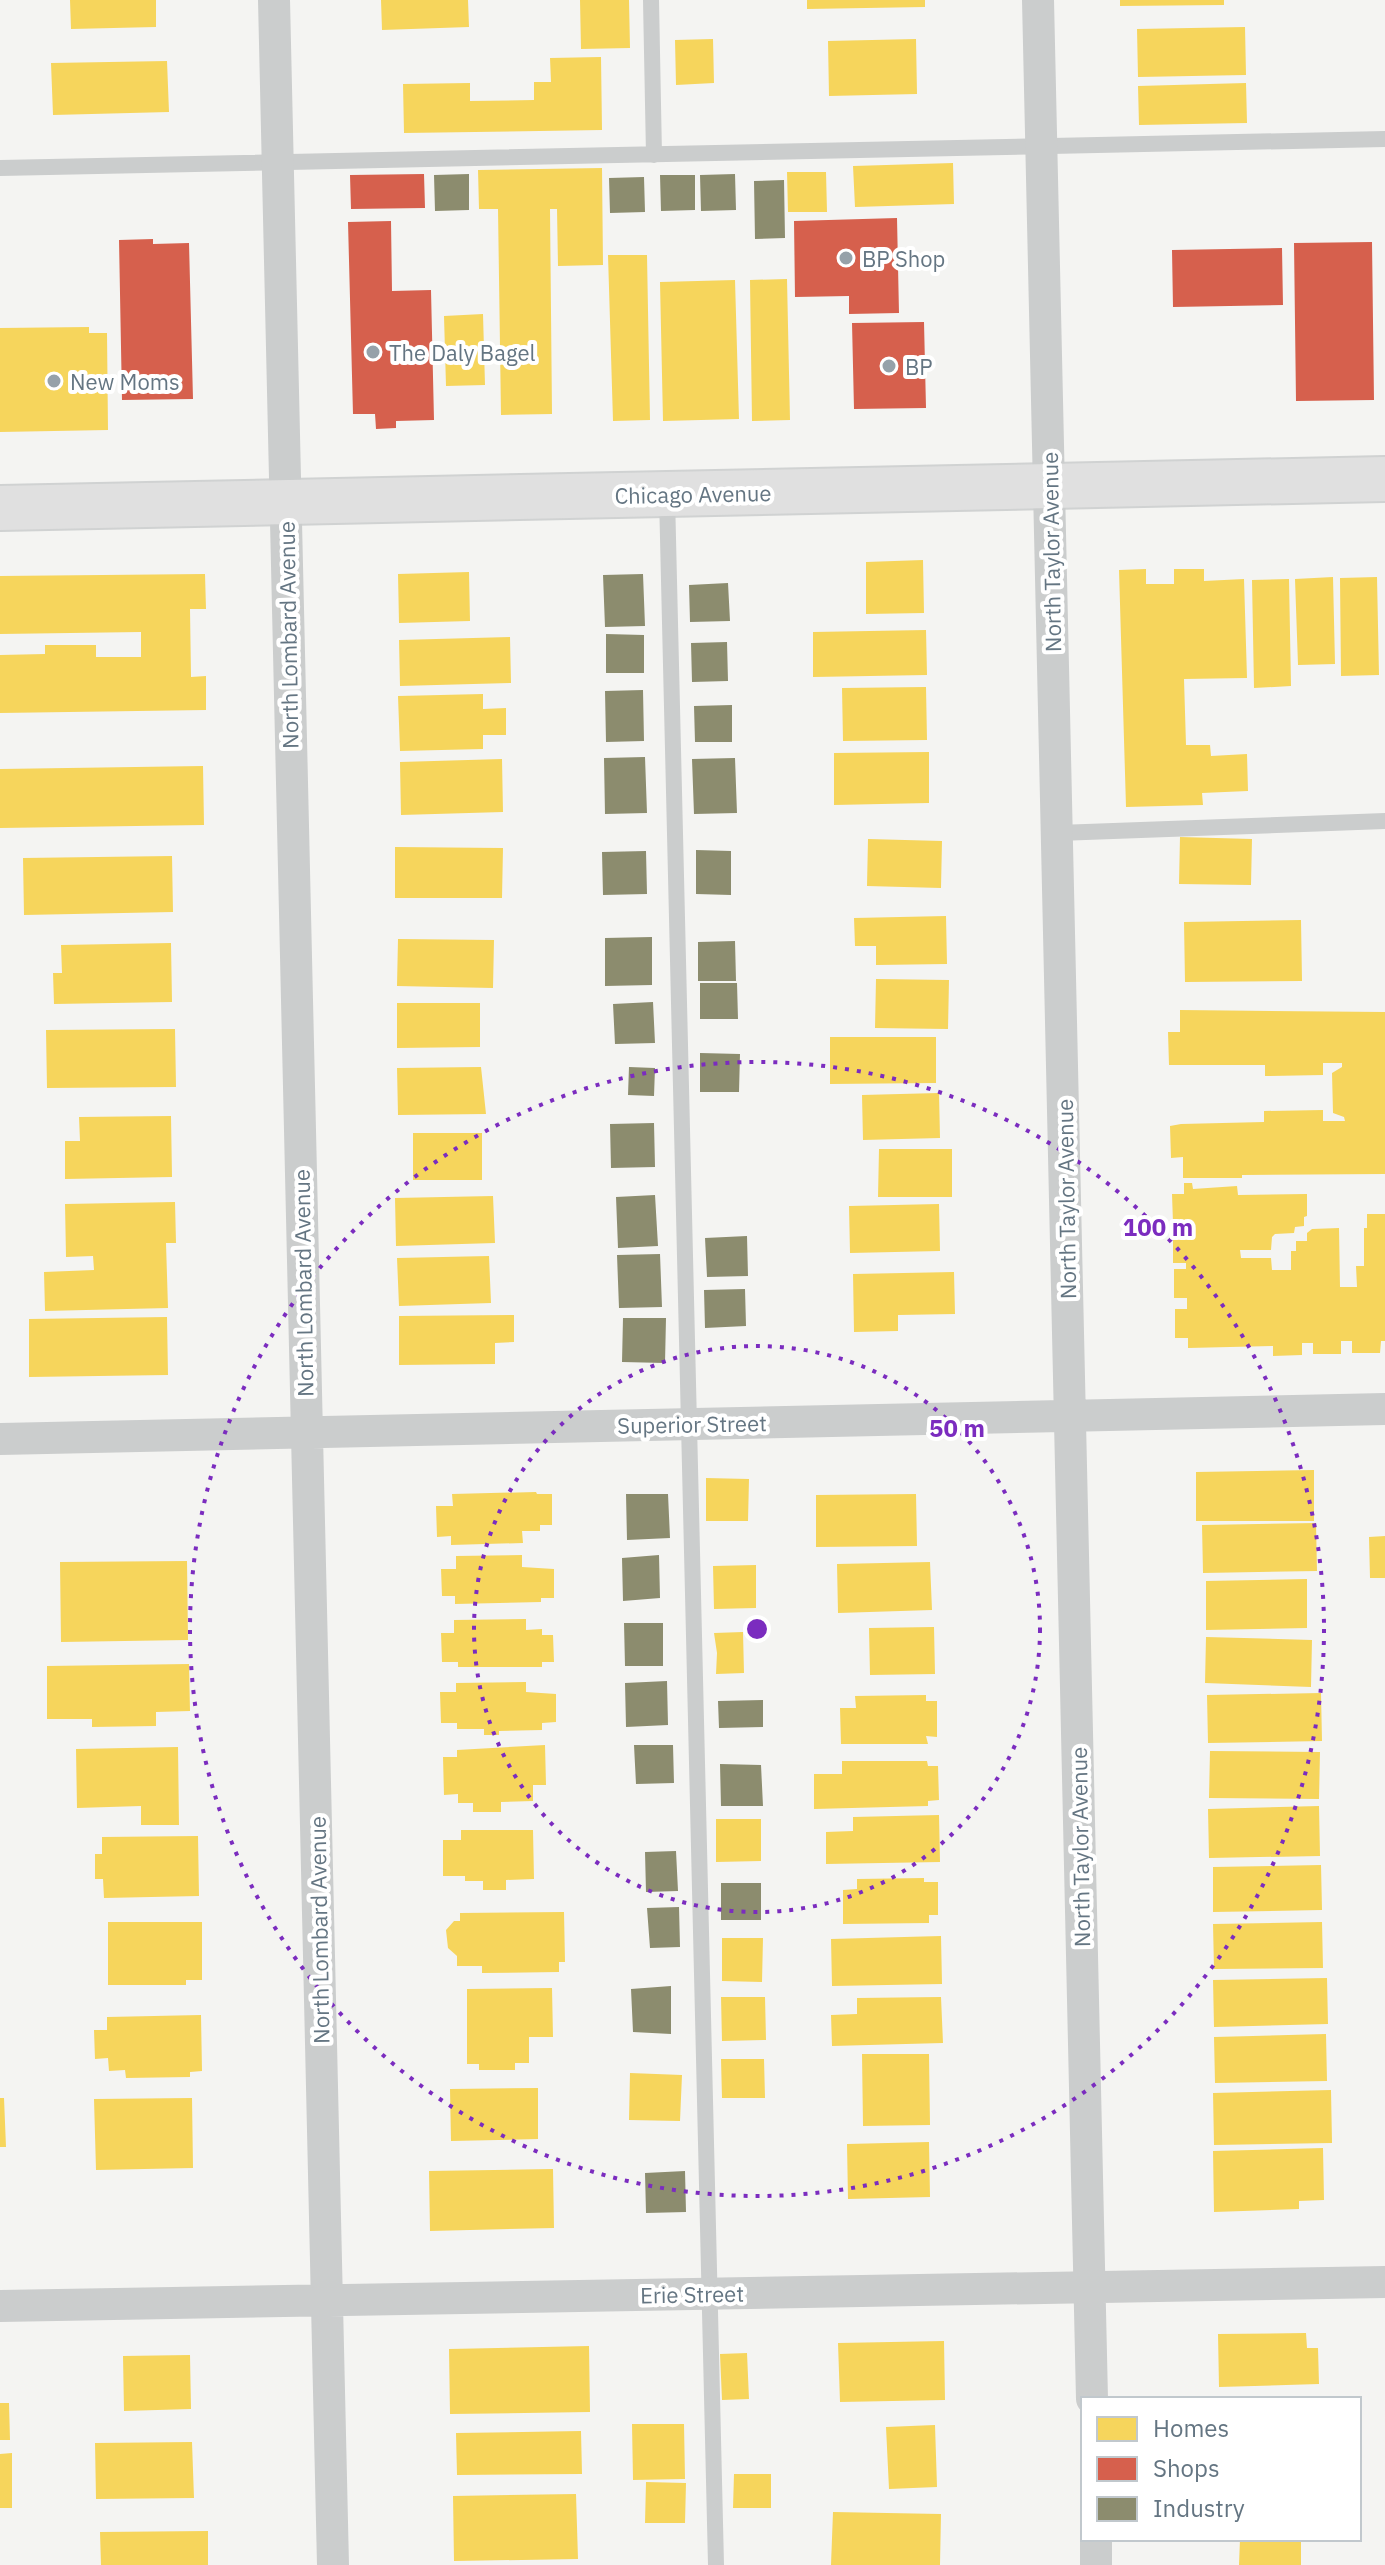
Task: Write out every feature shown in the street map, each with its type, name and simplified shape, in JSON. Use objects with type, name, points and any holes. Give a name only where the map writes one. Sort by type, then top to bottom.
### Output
[{"type":"main road","name":"Chicago Avenue","points":[[0,508],[1385,479]]},
{"type":"street","name":"North Lombard Avenue","points":[[274,0],[333,2565]]},
{"type":"street","name":"North Taylor Avenue","points":[[1038,0],[1092,2397]]},
{"type":"street","name":"Superior Street","points":[[0,1439],[1385,1409]]},
{"type":"street","name":"Erie Street","points":[[0,2306],[1385,2282]]},
{"type":"street","points":[[1096,2541],[1096,2565]]},
{"type":"lane","points":[[651,0],[654,155]]},
{"type":"lane","points":[[0,168],[1385,139]]},
{"type":"lane","points":[[667,494],[716,2565]]},
{"type":"lane","points":[[1058,833],[1385,821]]},
{"type":"building: Homes","points":[[70,0],[156,0],[156,27],[71,29]]},
{"type":"building: Homes","points":[[381,0],[468,0],[469,27],[382,30]]},
{"type":"building: Homes","points":[[580,0],[629,0],[630,48],[581,49]]},
{"type":"building: Homes","points":[[807,0],[925,0],[925,7],[807,9]]},
{"type":"building: Homes","points":[[1120,0],[1224,0],[1224,5],[1120,6]]},
{"type":"building: Homes","points":[[1245,27],[1246,75],[1138,77],[1137,29]]},
{"type":"building: Homes","points":[[713,39],[714,83],[676,85],[675,40]]},
{"type":"building: Homes","points":[[916,39],[917,94],[829,96],[828,41]]},
{"type":"building: Homes","points":[[601,57],[602,130],[404,133],[403,84],[470,83],[470,101],[534,100],[534,82],[551,82],[550,58]]},
{"type":"building: Homes","points":[[167,61],[169,112],[53,115],[51,63]]},
{"type":"building: Homes","points":[[1246,83],[1247,123],[1139,125],[1138,86]]},
{"type":"building: Homes","points":[[953,163],[954,204],[855,207],[853,166]]},
{"type":"building: Homes","points":[[602,168],[603,265],[558,266],[557,209],[550,209],[552,414],[501,415],[498,209],[479,209],[478,170]]},
{"type":"building: Homes","points":[[787,172],[826,172],[827,212],[788,212]]},
{"type":"building: Homes","points":[[608,255],[647,255],[650,420],[613,421]]},
{"type":"building: Homes","points":[[787,279],[790,420],[752,421],[750,280]]},
{"type":"building: Homes","points":[[735,280],[739,419],[663,421],[660,282]]},
{"type":"building: Homes","points":[[483,314],[485,385],[446,386],[444,316]]},
{"type":"building: Homes","name":"New Moms","points":[[89,327],[89,333],[107,333],[108,430],[0,432],[0,328]]},
{"type":"building: Homes","points":[[923,560],[924,613],[866,614],[866,562]]},
{"type":"building: Homes","points":[[1146,569],[1146,584],[1174,584],[1174,569],[1204,569],[1204,581],[1244,579],[1247,678],[1184,679],[1186,745],[1210,745],[1211,756],[1247,754],[1248,791],[1202,793],[1203,805],[1126,807],[1119,570]]},
{"type":"building: Homes","points":[[469,572],[470,621],[399,623],[398,574]]},
{"type":"building: Homes","points":[[205,574],[206,609],[190,609],[191,677],[206,676],[206,710],[0,713],[0,655],[45,654],[45,645],[96,645],[96,657],[141,657],[141,632],[0,634],[0,576]]},
{"type":"building: Homes","points":[[1333,577],[1335,664],[1298,665],[1295,579]]},
{"type":"building: Homes","points":[[1377,577],[1379,675],[1341,676],[1340,578]]},
{"type":"building: Homes","points":[[1289,579],[1291,686],[1254,688],[1252,580]]},
{"type":"building: Homes","points":[[926,630],[927,675],[813,677],[813,632]]},
{"type":"building: Homes","points":[[510,637],[511,683],[400,686],[399,640]]},
{"type":"building: Homes","points":[[926,687],[927,740],[843,741],[842,688]]},
{"type":"building: Homes","points":[[483,694],[483,709],[506,708],[506,735],[483,735],[483,749],[400,751],[398,696]]},
{"type":"building: Homes","points":[[929,752],[929,803],[834,805],[834,753]]},
{"type":"building: Homes","points":[[502,759],[503,812],[401,815],[400,762]]},
{"type":"building: Homes","points":[[203,766],[204,825],[0,828],[0,769]]},
{"type":"building: Homes","points":[[1180,837],[1252,839],[1251,885],[1179,884]]},
{"type":"building: Homes","points":[[868,839],[942,841],[941,888],[867,886]]},
{"type":"building: Homes","points":[[395,847],[503,848],[502,898],[395,898]]},
{"type":"building: Homes","points":[[172,856],[173,912],[24,915],[23,858]]},
{"type":"building: Homes","points":[[946,916],[947,964],[876,965],[876,946],[855,946],[854,918]]},
{"type":"building: Homes","points":[[1301,920],[1302,981],[1185,982],[1184,922]]},
{"type":"building: Homes","points":[[398,939],[494,940],[493,988],[397,986]]},
{"type":"building: Homes","points":[[171,943],[172,1002],[54,1004],[53,973],[62,973],[61,945]]},
{"type":"building: Homes","points":[[876,979],[949,980],[948,1029],[875,1028]]},
{"type":"building: Homes","points":[[397,1003],[480,1003],[480,1047],[397,1048]]},
{"type":"building: Homes","points":[[1180,1010],[1385,1012],[1385,1174],[1183,1178],[1183,1157],[1171,1158],[1170,1126],[1264,1122],[1264,1111],[1323,1110],[1323,1121],[1345,1121],[1344,1117],[1333,1113],[1332,1073],[1342,1067],[1342,1063],[1323,1063],[1323,1075],[1265,1076],[1265,1065],[1169,1065],[1168,1032],[1180,1032]]},
{"type":"building: Homes","points":[[175,1029],[176,1087],[47,1088],[46,1030]]},
{"type":"building: Homes","points":[[830,1037],[936,1037],[936,1083],[830,1084]]},
{"type":"building: Homes","points":[[481,1067],[486,1114],[398,1115],[397,1068]]},
{"type":"building: Homes","points":[[939,1093],[940,1138],[863,1140],[862,1095]]},
{"type":"building: Homes","points":[[171,1116],[172,1177],[65,1179],[65,1141],[80,1141],[79,1117]]},
{"type":"building: Homes","points":[[413,1133],[482,1133],[482,1180],[413,1180]]},
{"type":"building: Homes","points":[[879,1149],[952,1149],[952,1197],[878,1197]]},
{"type":"building: Homes","points":[[1184,1183],[1192,1183],[1193,1189],[1237,1186],[1238,1195],[1307,1194],[1304,1226],[1295,1227],[1294,1233],[1275,1234],[1271,1250],[1240,1250],[1241,1258],[1271,1258],[1272,1270],[1291,1270],[1291,1251],[1296,1251],[1296,1241],[1307,1241],[1307,1233],[1312,1229],[1339,1228],[1340,1287],[1357,1287],[1356,1266],[1364,1266],[1367,1214],[1385,1214],[1385,1341],[1381,1341],[1380,1353],[1352,1353],[1352,1341],[1341,1341],[1341,1354],[1313,1354],[1313,1343],[1302,1343],[1302,1355],[1273,1356],[1273,1346],[1188,1348],[1188,1338],[1175,1338],[1175,1309],[1187,1309],[1187,1298],[1174,1298],[1174,1269],[1186,1269],[1186,1263],[1173,1263],[1173,1234],[1185,1234],[1185,1222],[1173,1223],[1172,1194],[1184,1194]]},
{"type":"building: Homes","points":[[493,1196],[495,1243],[396,1246],[395,1198]]},
{"type":"building: Homes","points":[[175,1202],[176,1243],[166,1243],[168,1308],[45,1311],[44,1272],[94,1270],[93,1256],[66,1257],[65,1204]]},
{"type":"building: Homes","points":[[939,1204],[940,1251],[850,1253],[849,1206]]},
{"type":"building: Homes","points":[[489,1256],[491,1303],[399,1306],[397,1258]]},
{"type":"building: Homes","points":[[954,1272],[955,1314],[898,1315],[898,1331],[854,1332],[853,1274]]},
{"type":"building: Homes","points":[[514,1315],[514,1342],[495,1343],[495,1364],[399,1365],[399,1316]]},
{"type":"building: Homes","points":[[167,1317],[168,1375],[29,1377],[29,1319]]},
{"type":"building: Homes","points":[[1314,1470],[1314,1521],[1196,1521],[1196,1472]]},
{"type":"building: Homes","points":[[706,1478],[749,1479],[748,1521],[706,1521]]},
{"type":"building: Homes","points":[[452,1494],[552,1494],[552,1525],[540,1525],[540,1531],[522,1531],[523,1543],[451,1545],[451,1536],[437,1537],[436,1506],[453,1506]]},
{"type":"building: Homes","points":[[916,1494],[917,1546],[816,1547],[816,1495]]},
{"type":"building: Homes","points":[[1316,1523],[1317,1571],[1203,1573],[1202,1525]]},
{"type":"building: Homes","points":[[1385,1536],[1385,1578],[1370,1578],[1369,1537]]},
{"type":"building: Homes","points":[[522,1555],[522,1567],[554,1569],[554,1598],[541,1598],[541,1602],[455,1604],[455,1596],[442,1596],[441,1569],[456,1569],[456,1556]]},
{"type":"building: Homes","points":[[187,1561],[188,1640],[61,1642],[60,1562]]},
{"type":"building: Homes","points":[[930,1562],[932,1610],[838,1613],[837,1564]]},
{"type":"building: Homes","points":[[756,1565],[756,1608],[714,1609],[713,1566]]},
{"type":"building: Homes","points":[[1307,1579],[1307,1628],[1206,1630],[1206,1581]]},
{"type":"building: Homes","points":[[526,1619],[526,1630],[542,1629],[542,1635],[553,1635],[554,1662],[542,1662],[542,1667],[458,1667],[458,1662],[442,1662],[441,1633],[454,1633],[454,1620]]},
{"type":"building: Homes","points":[[934,1627],[935,1674],[870,1675],[869,1628]]},
{"type":"building: Homes","points":[[743,1632],[744,1673],[716,1674],[714,1633]]},
{"type":"building: Homes","points":[[1206,1637],[1312,1640],[1311,1687],[1205,1683]]},
{"type":"building: Homes","points":[[189,1664],[190,1711],[156,1712],[156,1726],[92,1727],[92,1719],[47,1719],[47,1666]]},
{"type":"building: Homes","points":[[526,1682],[526,1692],[556,1694],[556,1722],[542,1723],[542,1730],[499,1731],[499,1735],[484,1735],[484,1729],[457,1729],[457,1723],[441,1723],[440,1692],[456,1692],[456,1683]]},
{"type":"building: Homes","points":[[1321,1693],[1322,1741],[1208,1743],[1207,1695]]},
{"type":"building: Homes","points":[[926,1695],[926,1701],[937,1701],[937,1737],[926,1736],[928,1744],[841,1744],[840,1708],[856,1708],[855,1696]]},
{"type":"building: Homes","points":[[545,1745],[546,1785],[533,1785],[533,1801],[501,1802],[501,1812],[473,1812],[473,1803],[458,1803],[458,1794],[444,1795],[443,1757],[457,1757],[457,1750]]},
{"type":"building: Homes","points":[[178,1747],[179,1825],[141,1825],[141,1806],[77,1808],[76,1749]]},
{"type":"building: Homes","points":[[1210,1751],[1320,1752],[1319,1799],[1209,1798]]},
{"type":"building: Homes","points":[[842,1761],[927,1761],[928,1766],[938,1766],[939,1800],[928,1801],[928,1806],[814,1809],[814,1774],[842,1774]]},
{"type":"building: Homes","points":[[1319,1806],[1320,1856],[1209,1858],[1208,1809]]},
{"type":"building: Homes","points":[[939,1815],[940,1862],[826,1864],[826,1832],[853,1831],[853,1817]]},
{"type":"building: Homes","points":[[716,1819],[761,1819],[761,1861],[716,1862]]},
{"type":"building: Homes","points":[[461,1830],[533,1830],[534,1879],[506,1880],[506,1890],[483,1890],[483,1881],[465,1881],[465,1876],[443,1876],[443,1840],[461,1840]]},
{"type":"building: Homes","points":[[198,1836],[199,1896],[104,1898],[103,1879],[95,1879],[95,1854],[102,1854],[102,1837]]},
{"type":"building: Homes","points":[[1321,1865],[1322,1910],[1213,1912],[1213,1867]]},
{"type":"building: Homes","points":[[924,1878],[924,1882],[938,1882],[938,1915],[929,1915],[929,1923],[843,1924],[843,1890],[857,1889],[857,1879]]},
{"type":"building: Homes","points":[[564,1912],[565,1962],[559,1962],[559,1972],[482,1973],[482,1966],[457,1966],[457,1956],[448,1948],[446,1930],[454,1921],[460,1921],[460,1913]]},
{"type":"building: Homes","points":[[108,1922],[202,1922],[202,1980],[186,1980],[186,1985],[108,1985]]},
{"type":"building: Homes","points":[[1322,1922],[1323,1968],[1214,1969],[1213,1924]]},
{"type":"building: Homes","points":[[941,1936],[942,1984],[832,1986],[831,1939]]},
{"type":"building: Homes","points":[[722,1938],[763,1938],[762,1982],[722,1981]]},
{"type":"building: Homes","points":[[1327,1978],[1328,2024],[1214,2027],[1213,1980]]},
{"type":"building: Homes","points":[[552,1988],[553,2037],[529,2037],[529,2063],[515,2063],[515,2070],[479,2070],[479,2064],[467,2064],[467,1989]]},
{"type":"building: Homes","points":[[721,1997],[765,1997],[766,2040],[722,2041]]},
{"type":"building: Homes","points":[[941,1997],[943,2043],[832,2046],[831,2015],[857,2014],[857,1998]]},
{"type":"building: Homes","points":[[201,2015],[202,2071],[190,2072],[190,2077],[126,2078],[125,2070],[109,2071],[108,2058],[95,2059],[94,2030],[107,2030],[107,2017]]},
{"type":"building: Homes","points":[[1326,2034],[1327,2081],[1215,2083],[1214,2037]]},
{"type":"building: Homes","points":[[862,2054],[929,2054],[930,2125],[863,2126]]},
{"type":"building: Homes","points":[[721,2059],[764,2059],[765,2098],[722,2098]]},
{"type":"building: Homes","points":[[630,2073],[682,2075],[680,2121],[629,2120]]},
{"type":"building: Homes","points":[[538,2088],[538,2139],[451,2141],[450,2089]]},
{"type":"building: Homes","points":[[1331,2090],[1332,2143],[1214,2145],[1213,2093]]},
{"type":"building: Homes","points":[[0,2098],[4,2098],[6,2147],[0,2147]]},
{"type":"building: Homes","points":[[192,2098],[193,2168],[96,2170],[94,2099]]},
{"type":"building: Homes","points":[[929,2142],[930,2197],[848,2199],[847,2144]]},
{"type":"building: Homes","points":[[1323,2148],[1324,2200],[1299,2201],[1299,2209],[1214,2212],[1213,2151]]},
{"type":"building: Homes","points":[[553,2169],[554,2228],[430,2231],[429,2171]]},
{"type":"building: Homes","points":[[1306,2333],[1307,2348],[1318,2348],[1319,2384],[1219,2387],[1218,2334]]},
{"type":"building: Homes","points":[[944,2341],[945,2400],[840,2402],[838,2343]]},
{"type":"building: Homes","points":[[589,2346],[590,2412],[450,2414],[449,2349]]},
{"type":"building: Homes","points":[[747,2353],[749,2399],[722,2400],[720,2354]]},
{"type":"building: Homes","points":[[190,2355],[191,2409],[124,2411],[123,2356]]},
{"type":"building: Homes","points":[[0,2403],[9,2403],[10,2440],[0,2440]]},
{"type":"building: Homes","points":[[632,2424],[684,2424],[685,2479],[633,2480]]},
{"type":"building: Homes","points":[[935,2425],[937,2487],[889,2489],[886,2427]]},
{"type":"building: Homes","points":[[581,2431],[582,2474],[457,2475],[456,2433]]},
{"type":"building: Homes","points":[[192,2442],[194,2498],[96,2499],[95,2443]]},
{"type":"building: Homes","points":[[12,2453],[12,2508],[0,2508],[0,2454]]},
{"type":"building: Homes","points":[[734,2474],[771,2474],[771,2508],[733,2508]]},
{"type":"building: Homes","points":[[646,2482],[686,2483],[685,2523],[645,2523]]},
{"type":"building: Homes","points":[[576,2494],[578,2559],[454,2561],[453,2496]]},
{"type":"building: Homes","points":[[833,2512],[941,2514],[940,2565],[831,2565]]},
{"type":"building: Homes","points":[[208,2531],[208,2565],[101,2565],[100,2532]]},
{"type":"building: Homes","points":[[1240,2541],[1301,2541],[1301,2565],[1239,2565]]},
{"type":"building: Shops","points":[[424,174],[425,208],[351,209],[350,175]]},
{"type":"building: Shops","name":"BP Shop","points":[[897,218],[899,313],[849,314],[849,296],[795,297],[794,221]]},
{"type":"building: Shops","name":"The Daly Bagel","points":[[391,221],[392,291],[431,290],[434,420],[396,421],[396,428],[376,429],[375,414],[353,414],[348,222]]},
{"type":"building: Shops","points":[[153,239],[153,244],[189,243],[193,399],[122,400],[119,240]]},
{"type":"building: Shops","points":[[1372,242],[1374,400],[1296,401],[1294,243]]},
{"type":"building: Shops","points":[[1282,248],[1283,305],[1173,307],[1172,250]]},
{"type":"building: Shops","name":"BP","points":[[924,322],[926,408],[854,409],[852,323]]},
{"type":"building: Industry","points":[[469,174],[469,210],[435,211],[434,175]]},
{"type":"building: Industry","points":[[735,174],[736,210],[701,211],[700,175]]},
{"type":"building: Industry","points":[[660,175],[695,175],[695,210],[661,211]]},
{"type":"building: Industry","points":[[644,177],[645,212],[610,213],[609,178]]},
{"type":"building: Industry","points":[[784,180],[785,238],[755,239],[754,181]]},
{"type":"building: Industry","points":[[643,574],[645,626],[605,627],[603,575]]},
{"type":"building: Industry","points":[[728,583],[730,621],[690,622],[689,585]]},
{"type":"building: Industry","points":[[606,634],[644,635],[644,673],[606,673]]},
{"type":"building: Industry","points":[[727,642],[728,681],[692,682],[691,643]]},
{"type":"building: Industry","points":[[643,690],[644,741],[606,742],[605,691]]},
{"type":"building: Industry","points":[[732,705],[732,742],[695,742],[694,706]]},
{"type":"building: Industry","points":[[645,757],[647,813],[605,814],[604,758]]},
{"type":"building: Industry","points":[[735,758],[737,813],[694,814],[692,759]]},
{"type":"building: Industry","points":[[696,850],[731,851],[731,895],[696,894]]},
{"type":"building: Industry","points":[[646,851],[647,894],[603,895],[602,852]]},
{"type":"building: Industry","points":[[652,937],[652,985],[605,986],[605,938]]},
{"type":"building: Industry","points":[[735,941],[736,981],[698,981],[698,942]]},
{"type":"building: Industry","points":[[700,983],[737,983],[738,1019],[700,1019]]},
{"type":"building: Industry","points":[[653,1002],[655,1043],[615,1044],[613,1004]]},
{"type":"building: Industry","points":[[700,1053],[740,1054],[739,1092],[700,1092]]},
{"type":"building: Industry","points":[[629,1067],[655,1068],[654,1096],[628,1095]]},
{"type":"building: Industry","points":[[654,1123],[655,1167],[611,1168],[610,1124]]},
{"type":"building: Industry","points":[[655,1195],[658,1246],[618,1248],[616,1197]]},
{"type":"building: Industry","points":[[747,1236],[748,1276],[707,1277],[705,1238]]},
{"type":"building: Industry","points":[[660,1254],[662,1307],[619,1308],[617,1255]]},
{"type":"building: Industry","points":[[745,1289],[746,1326],[705,1328],[704,1290]]},
{"type":"building: Industry","points":[[623,1318],[666,1318],[665,1363],[622,1362]]},
{"type":"building: Industry","points":[[626,1494],[668,1494],[670,1538],[627,1540]]},
{"type":"building: Industry","points":[[659,1555],[660,1598],[623,1601],[622,1558]]},
{"type":"building: Industry","points":[[624,1623],[663,1623],[663,1666],[625,1666]]},
{"type":"building: Industry","points":[[667,1681],[668,1725],[626,1727],[625,1683]]},
{"type":"building: Industry","points":[[763,1700],[763,1727],[719,1728],[718,1701]]},
{"type":"building: Industry","points":[[634,1745],[673,1745],[674,1783],[636,1784]]},
{"type":"building: Industry","points":[[720,1764],[761,1765],[763,1806],[721,1806]]},
{"type":"building: Industry","points":[[676,1851],[678,1891],[646,1892],[645,1852]]},
{"type":"building: Industry","points":[[721,1883],[761,1883],[761,1920],[721,1920]]},
{"type":"building: Industry","points":[[679,1907],[680,1947],[650,1948],[647,1908]]},
{"type":"building: Industry","points":[[671,1986],[671,2034],[633,2032],[631,1989]]},
{"type":"building: Industry","points":[[685,2171],[686,2212],[646,2213],[645,2173]]},
{"type":"place","name":"BP Shop","points":[[846,258]]},
{"type":"place","name":"The Daly Bagel","points":[[373,352]]},
{"type":"place","name":"BP","points":[[889,366]]},
{"type":"place","name":"New Moms","points":[[54,381]]}]
